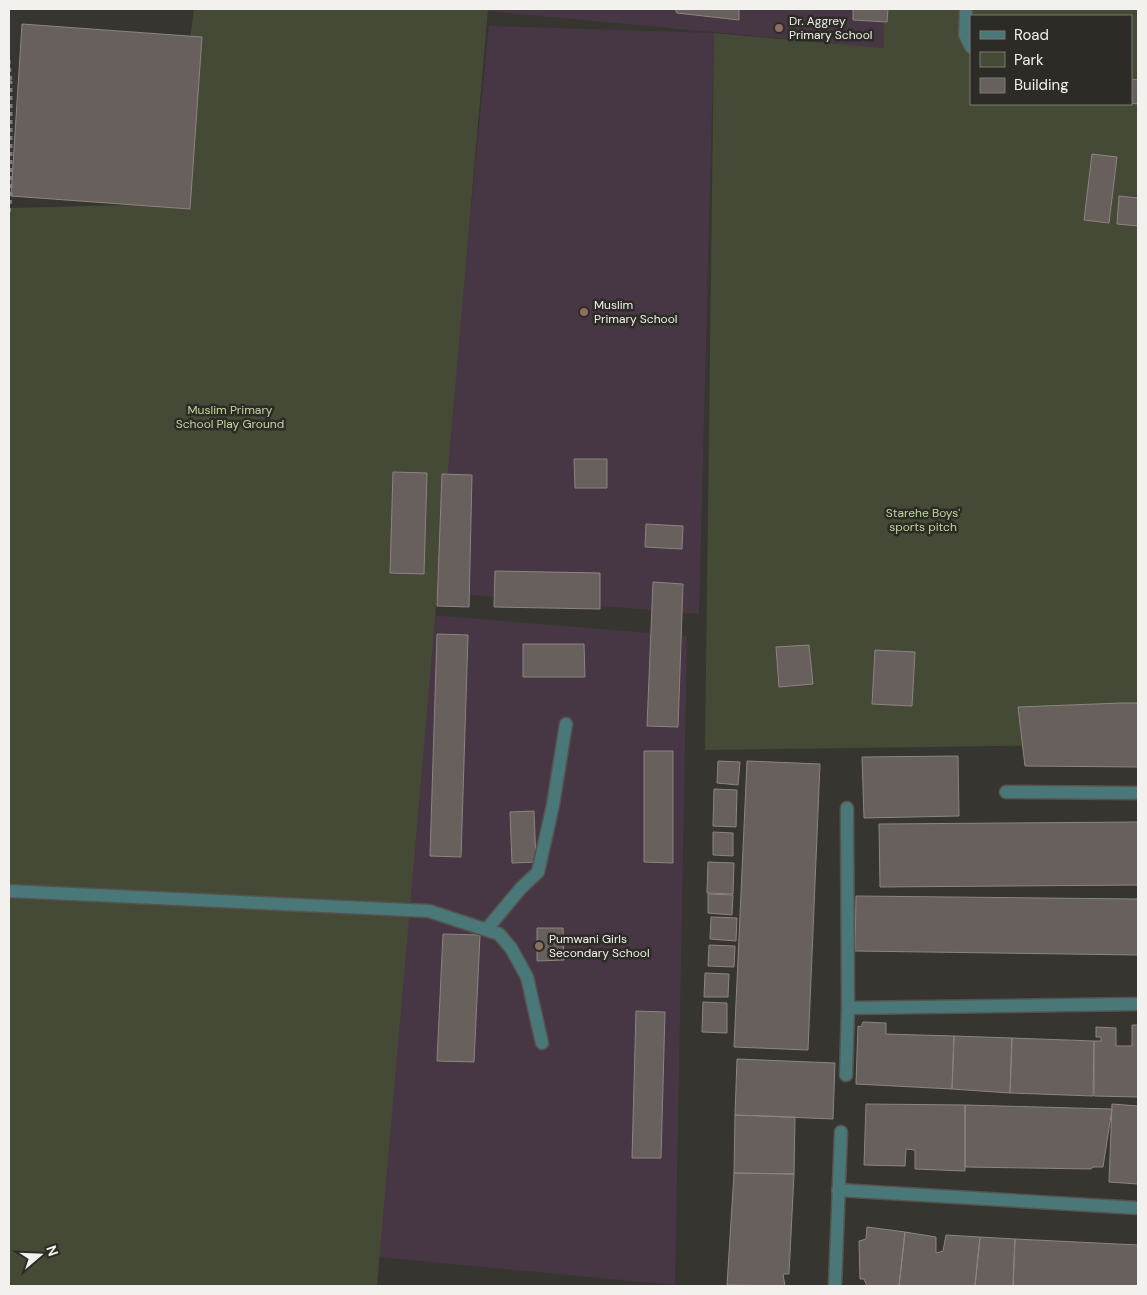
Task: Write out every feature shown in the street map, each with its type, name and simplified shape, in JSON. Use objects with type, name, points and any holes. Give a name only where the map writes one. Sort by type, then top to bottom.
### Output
[{"type":"lane","points":[[966,9],[965,35],[970,45]]},
{"type":"lane","points":[[486,930],[521,888],[538,872],[553,805],[566,724]]},
{"type":"lane","points":[[1006,792],[1138,793]]},
{"type":"lane","points":[[846,1075],[848,1008],[847,808]]},
{"type":"lane","points":[[9,892],[429,910],[499,934],[511,948],[527,977],[542,1043]]},
{"type":"lane","points":[[848,1008],[1138,1004]]},
{"type":"lane","points":[[835,1286],[840,1132]]},
{"type":"lane","points":[[838,1190],[1138,1208]]},
{"type":"path","points":[[9,60],[11,196],[9,215]]},
{"type":"shaded area","name":"Dr. Aggrey Primary School","points":[[466,9],[883,9],[884,48]]},
{"type":"shaded area","name":"Muslim Primary School","points":[[489,26],[714,33],[699,614],[433,592]]},
{"type":"shaded area","name":"Pumwani Girls Secondary School","points":[[417,614],[687,636],[675,1285],[378,1257]]},
{"type":"green space","name":"Muslim Primary School Play Ground","points":[[194,9],[488,9],[377,1286],[9,1286],[9,208],[168,204]]},
{"type":"green space","name":"Starehe Boys' sports pitch","points":[[883,9],[1138,9],[1138,744],[705,750],[714,33],[884,48]]},
{"type":"building","points":[[675,9],[739,9],[739,20],[677,13]]},
{"type":"building","points":[[853,9],[888,9],[887,22],[853,20]]},
{"type":"building","points":[[22,24],[202,37],[190,209],[11,196]]},
{"type":"building","points":[[1132,79],[1138,80],[1138,104],[1132,103]]},
{"type":"building","points":[[1092,154],[1117,157],[1109,223],[1084,220]]},
{"type":"building","points":[[1119,196],[1138,198],[1138,226],[1117,224]]},
{"type":"building","points":[[574,459],[607,459],[607,488],[575,488]]},
{"type":"building","points":[[393,472],[427,473],[424,574],[390,573]]},
{"type":"building","points":[[442,474],[472,475],[469,607],[437,606]]},
{"type":"building","points":[[646,524],[683,526],[682,549],[645,547]]},
{"type":"building","points":[[495,571],[600,573],[600,609],[494,607]]},
{"type":"building","points":[[653,582],[683,584],[678,727],[647,726]]},
{"type":"building","points":[[437,634],[468,635],[461,857],[430,856]]},
{"type":"building","points":[[523,644],[584,644],[585,677],[523,677]]},
{"type":"building","points":[[809,645],[813,684],[779,687],[776,647]]},
{"type":"building","points":[[875,650],[915,652],[912,706],[872,704]]},
{"type":"building","points":[[1138,703],[1138,767],[1025,766],[1018,707]]},
{"type":"building","points":[[644,751],[673,751],[673,863],[644,862]]},
{"type":"building","points":[[958,756],[959,816],[864,818],[862,757]]},
{"type":"building","points":[[718,761],[740,762],[738,785],[717,783]]},
{"type":"building","points":[[747,761],[820,764],[808,1050],[734,1047]]},
{"type":"building","points":[[714,789],[737,790],[736,827],[713,826]]},
{"type":"building","points":[[534,811],[536,862],[512,863],[510,812]]},
{"type":"building","points":[[1138,822],[1138,885],[880,887],[879,824]]},
{"type":"building","points":[[713,832],[733,833],[733,856],[713,855]]},
{"type":"building","points":[[708,862],[734,863],[733,894],[707,893]]},
{"type":"building","points":[[708,894],[733,895],[732,915],[708,913]]},
{"type":"building","points":[[856,896],[1138,899],[1138,955],[855,951]]},
{"type":"building","points":[[711,917],[737,918],[736,941],[710,939]]},
{"type":"building","points":[[537,928],[563,928],[564,960],[537,961]]},
{"type":"building","points":[[443,934],[480,935],[474,1062],[437,1061]]},
{"type":"building","points":[[709,945],[735,946],[734,967],[708,966]]},
{"type":"building","points":[[705,973],[729,974],[728,997],[704,997]]},
{"type":"building","points":[[703,1002],[727,1003],[727,1033],[702,1032]]},
{"type":"building","points":[[636,1011],[665,1012],[661,1158],[632,1158]]},
{"type":"building","points":[[863,1022],[886,1023],[886,1034],[954,1036],[952,1089],[856,1084],[858,1026],[861,1027]]},
{"type":"building","points":[[1132,1025],[1138,1025],[1138,1097],[1094,1096],[1094,1041],[1101,1041],[1101,1037],[1096,1037],[1096,1027],[1116,1028],[1116,1046],[1132,1046]]},
{"type":"building","points":[[954,1036],[1012,1038],[1010,1093],[952,1089]]},
{"type":"building","points":[[1012,1038],[1094,1041],[1093,1096],[1010,1093]]},
{"type":"building","points":[[737,1059],[835,1063],[833,1119],[735,1115]]},
{"type":"building","points":[[866,1104],[965,1105],[965,1171],[915,1169],[915,1150],[906,1149],[905,1166],[864,1165]]},
{"type":"building","points":[[1112,1104],[1138,1106],[1138,1184],[1109,1182]]},
{"type":"building","points":[[965,1105],[1112,1109],[1103,1167],[1093,1167],[1091,1169],[965,1167]]},
{"type":"building","points":[[735,1115],[795,1117],[794,1174],[734,1173]]},
{"type":"building","points":[[734,1173],[794,1174],[789,1274],[783,1274],[785,1286],[727,1285]]},
{"type":"building","points":[[867,1227],[905,1232],[899,1286],[867,1286],[864,1279],[860,1279],[859,1241],[866,1239]]},
{"type":"building","points":[[905,1232],[936,1237],[936,1253],[943,1251],[946,1235],[980,1237],[975,1286],[899,1286]]},
{"type":"building","points":[[980,1237],[1015,1239],[1013,1286],[975,1286]]},
{"type":"building","points":[[1015,1239],[1138,1245],[1138,1286],[1013,1286]]},
{"type":"place","name":"Dr. Aggrey Primary School","points":[[779,28]]},
{"type":"place","name":"Muslim Primary School","points":[[584,312]]},
{"type":"place","name":"Pumwani Girls Secondary School","points":[[539,946]]}]
